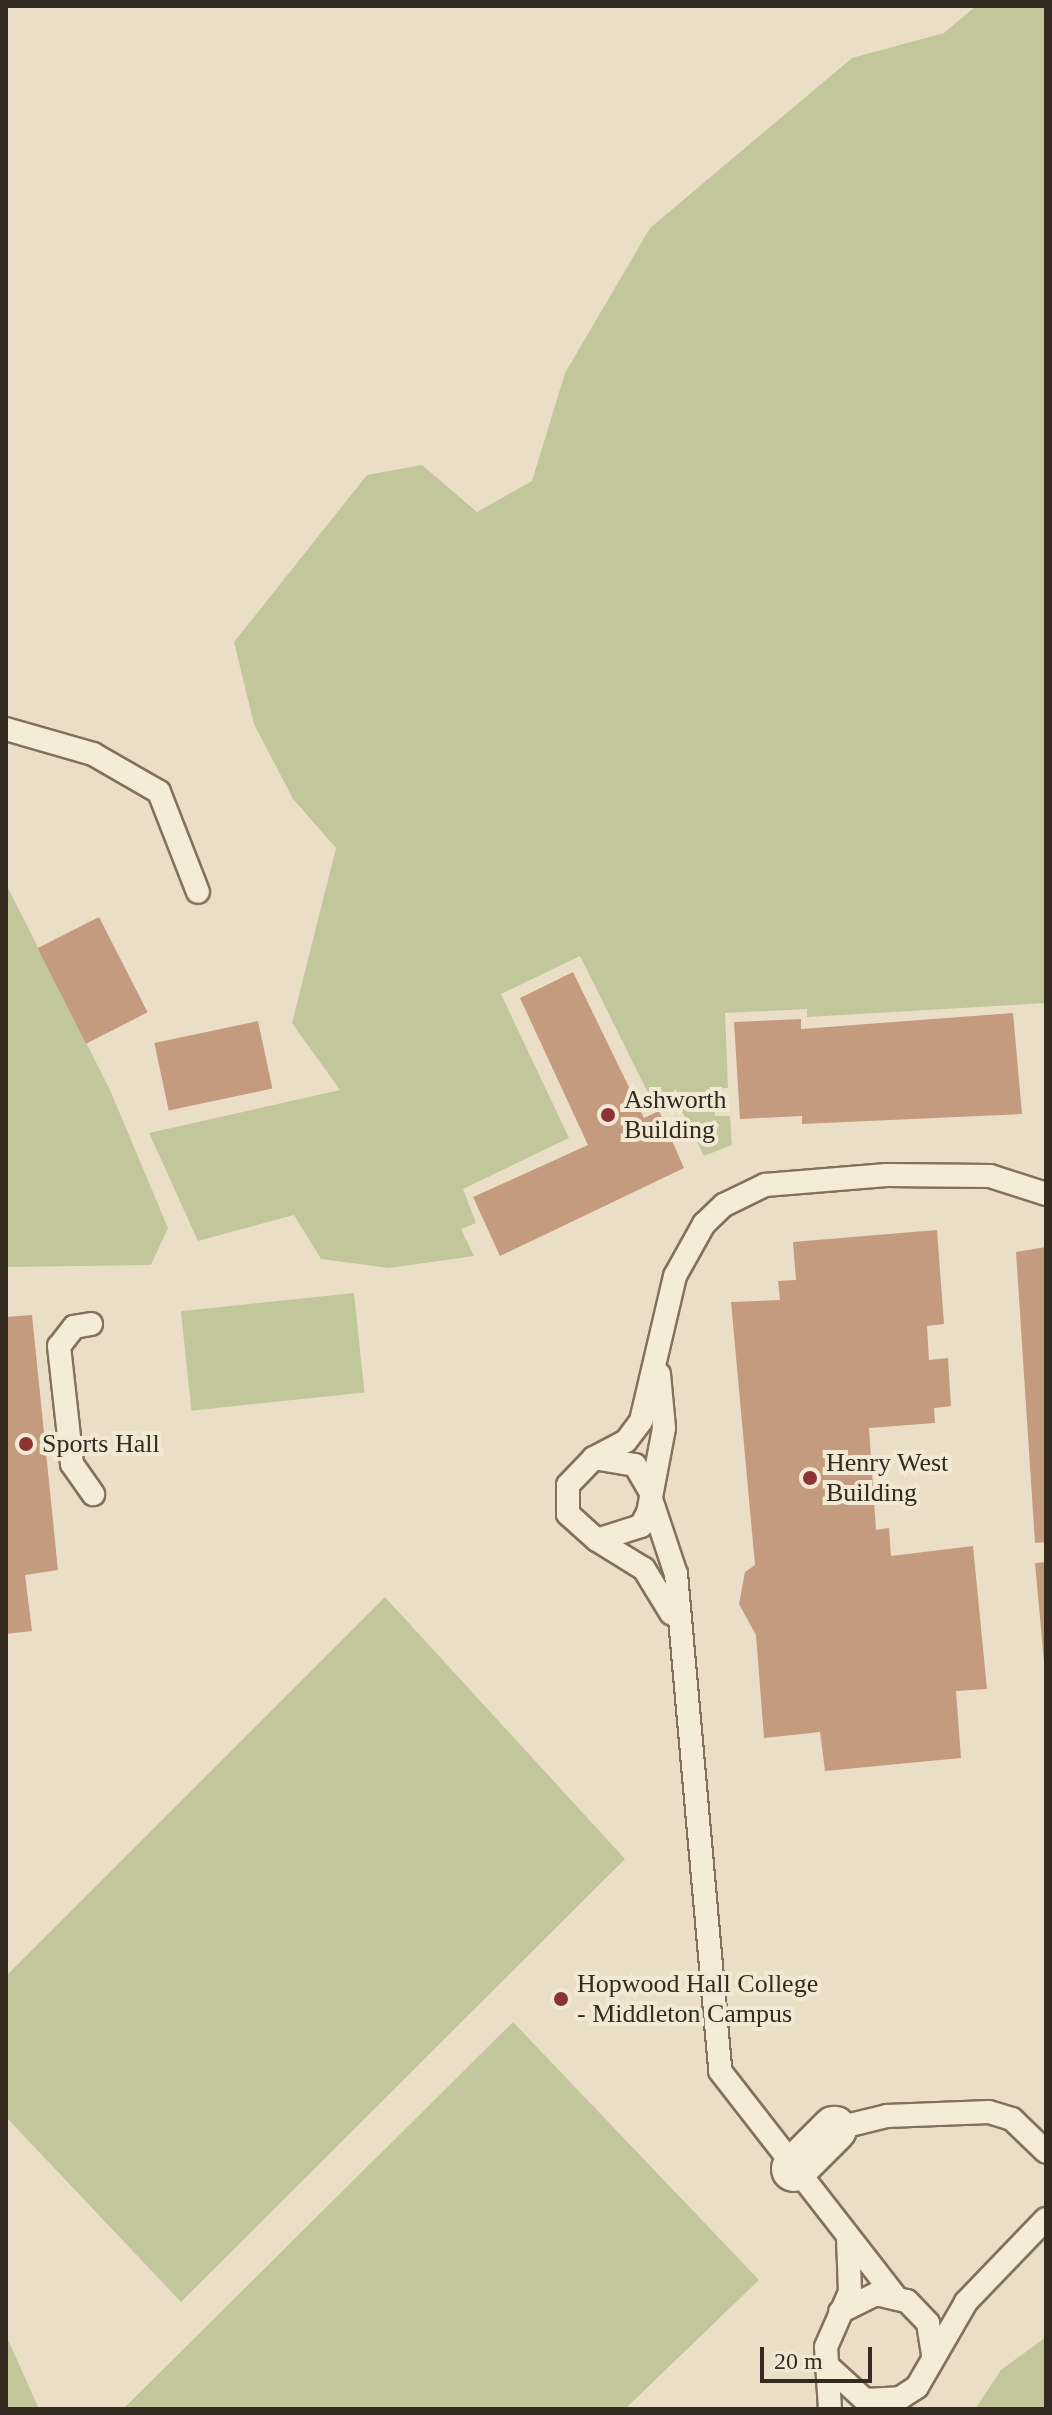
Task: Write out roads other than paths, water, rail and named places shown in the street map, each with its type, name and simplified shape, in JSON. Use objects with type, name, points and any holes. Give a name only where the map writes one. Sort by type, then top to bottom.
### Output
[{"type":"street","points":[[794,2169],[834,2129]]},
{"type":"lane","points":[[6,729],[93,754],[159,792],[198,892]]},
{"type":"lane","points":[[675,1630],[659,1586],[573,1523],[566,1499],[571,1477],[594,1458],[634,1433],[675,1276],[704,1224],[765,1185],[933,1174],[990,1176],[1046,1194]]},
{"type":"lane","points":[[91,1324],[74,1327],[59,1346],[72,1464],[93,1494]]},
{"type":"lane","points":[[597,1540],[630,1536],[651,1495],[664,1428],[659,1337]]},
{"type":"lane","points":[[594,1458],[635,1465],[651,1495],[675,1565],[675,1630],[714,2052],[728,2085],[895,2296],[917,2308],[939,2312],[966,2302]]},
{"type":"lane","points":[[834,2129],[887,2116],[989,2112],[1012,2119],[1046,2152]]},
{"type":"lane","points":[[829,2367],[865,2400],[892,2403],[917,2387],[966,2302],[1046,2219]]},
{"type":"lane","points":[[830,2409],[829,2328],[850,2292],[848,2236]]},
{"type":"lane","points":[[839,2312],[858,2298],[895,2296]]},
{"type":"lane","points":[[917,2308],[933,2355]]},
{"type":"place","name":"Ashworth Building","points":[[608,1115]]},
{"type":"place","name":"Sports Hall","points":[[26,1444]]},
{"type":"place","name":"Henry West Building","points":[[810,1478]]},
{"type":"place","name":"Hopwood Hall College - Middleton Campus","points":[[561,1999]]}]
